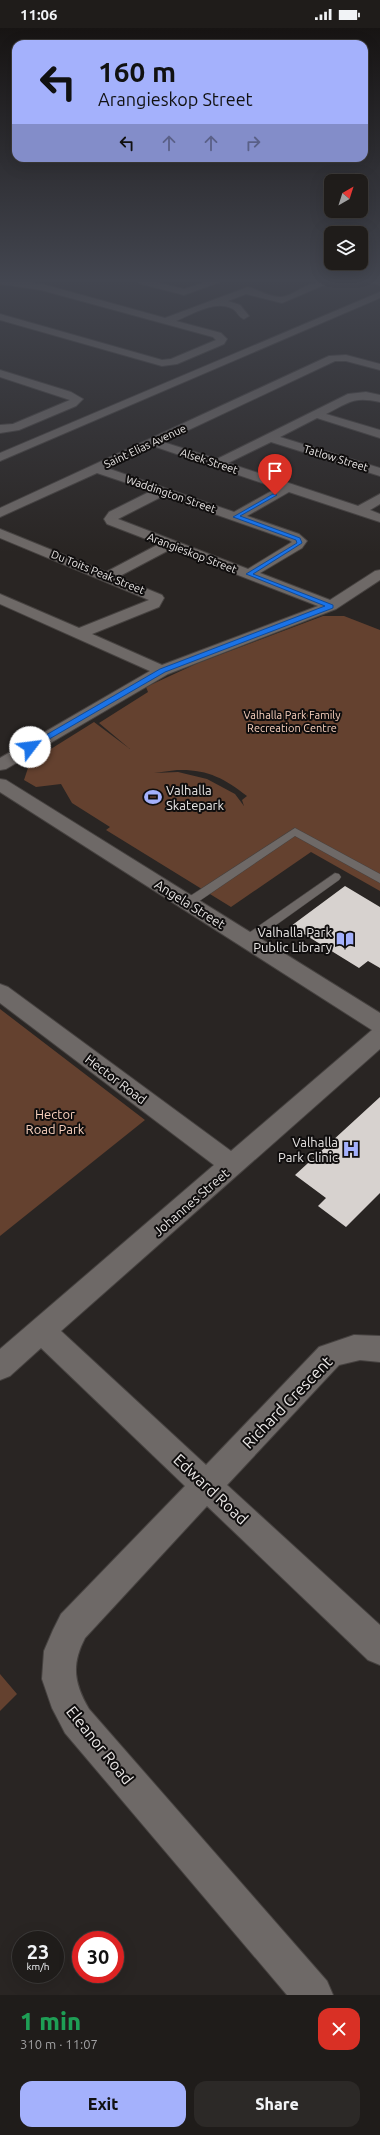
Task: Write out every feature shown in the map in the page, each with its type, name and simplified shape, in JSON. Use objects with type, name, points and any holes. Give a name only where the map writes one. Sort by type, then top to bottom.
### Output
[{"type":"street","points":[[0,457],[41,441],[206,370]]},
{"type":"street","name":"Saint Elias Avenue","points":[[0,513],[308,370]]},
{"type":"street","points":[[0,373],[67,394],[77,399],[72,404],[15,427],[0,429]]},
{"type":"street","points":[[217,464],[352,396],[358,395],[380,399]]},
{"type":"street","points":[[315,414],[380,434]]},
{"type":"street","name":"Tatlow Street","points":[[269,437],[380,472]]},
{"type":"street","points":[[0,464],[41,441]]},
{"type":"street","name":"Alsek Street","points":[[152,442],[380,518]]},
{"type":"street","name":"Waddington Street","points":[[96,468],[294,537],[300,541],[297,545],[249,574]]},
{"type":"street","points":[[235,517],[288,487]]},
{"type":"street","name":"Arangieskop Street","points":[[162,491],[114,515],[111,519],[115,523],[331,606]]},
{"type":"street","points":[[359,511],[380,498]]},
{"type":"street","name":"Du Toits Peak Street","points":[[0,533],[155,596],[157,602],[79,633]]},
{"type":"street","points":[[108,576],[169,544]]},
{"type":"street","points":[[0,765],[162,671],[331,606],[380,574]]},
{"type":"street","points":[[0,598],[162,671]]},
{"type":"street","name":"Angela Street","points":[[0,784],[380,1024]]},
{"type":"street","name":"Hector Road","points":[[0,992],[233,1166]]},
{"type":"street","name":"Johannes Street","points":[[0,1367],[233,1166],[380,1036]]},
{"type":"street","name":"Edward Road","points":[[42,1331],[380,1648]]},
{"type":"street","name":"Richard Crescent","points":[[207,1485],[329,1356],[344,1348],[369,1346],[380,1349]]},
{"type":"street","name":"Eleanor Road","points":[[207,1485],[73,1626],[61,1650],[58,1672],[63,1699],[77,1721],[313,1995]]},
{"type":"lane","points":[[188,903],[295,831],[380,879]]},
{"type":"lane","points":[[247,940],[335,877]]},
{"type":"green space","name":"Valhalla Park Family Recreation Centre","points":[[323,616],[344,616],[380,630],[380,891],[311,852],[231,907],[106,830],[110,827],[72,803],[61,784],[36,787],[24,780],[30,762],[94,722],[130,749],[99,723],[148,692],[146,687],[198,663]],"holes":[[[188,770],[206,773],[231,784],[247,796],[242,800],[244,806],[235,794],[207,779],[178,772],[154,773]]]},
{"type":"green space","name":"Hector Road Park","points":[[0,1009],[145,1120],[0,1236]]},
{"type":"green space","points":[[0,1674],[17,1694],[0,1711]]},
{"type":"building","name":"Valhalla Park Public Library","points":[[345,886],[380,907],[380,968],[368,961],[359,968],[291,926]]},
{"type":"building","name":"Valhalla Park Clinic","points":[[380,1097],[380,1193],[346,1227],[318,1206],[326,1198],[295,1175]]},
{"type":"place","name":"Valhalla Skatepark","points":[[153,797]]},
{"type":"place","name":"Valhalla Park Public Library","points":[[345,939]]},
{"type":"place","name":"Valhalla Park Clinic","points":[[351,1149]]},
{"type":"route","points":[[30,747],[162,671],[331,606],[249,574],[300,543],[298,539],[235,517],[275,495]]}]
